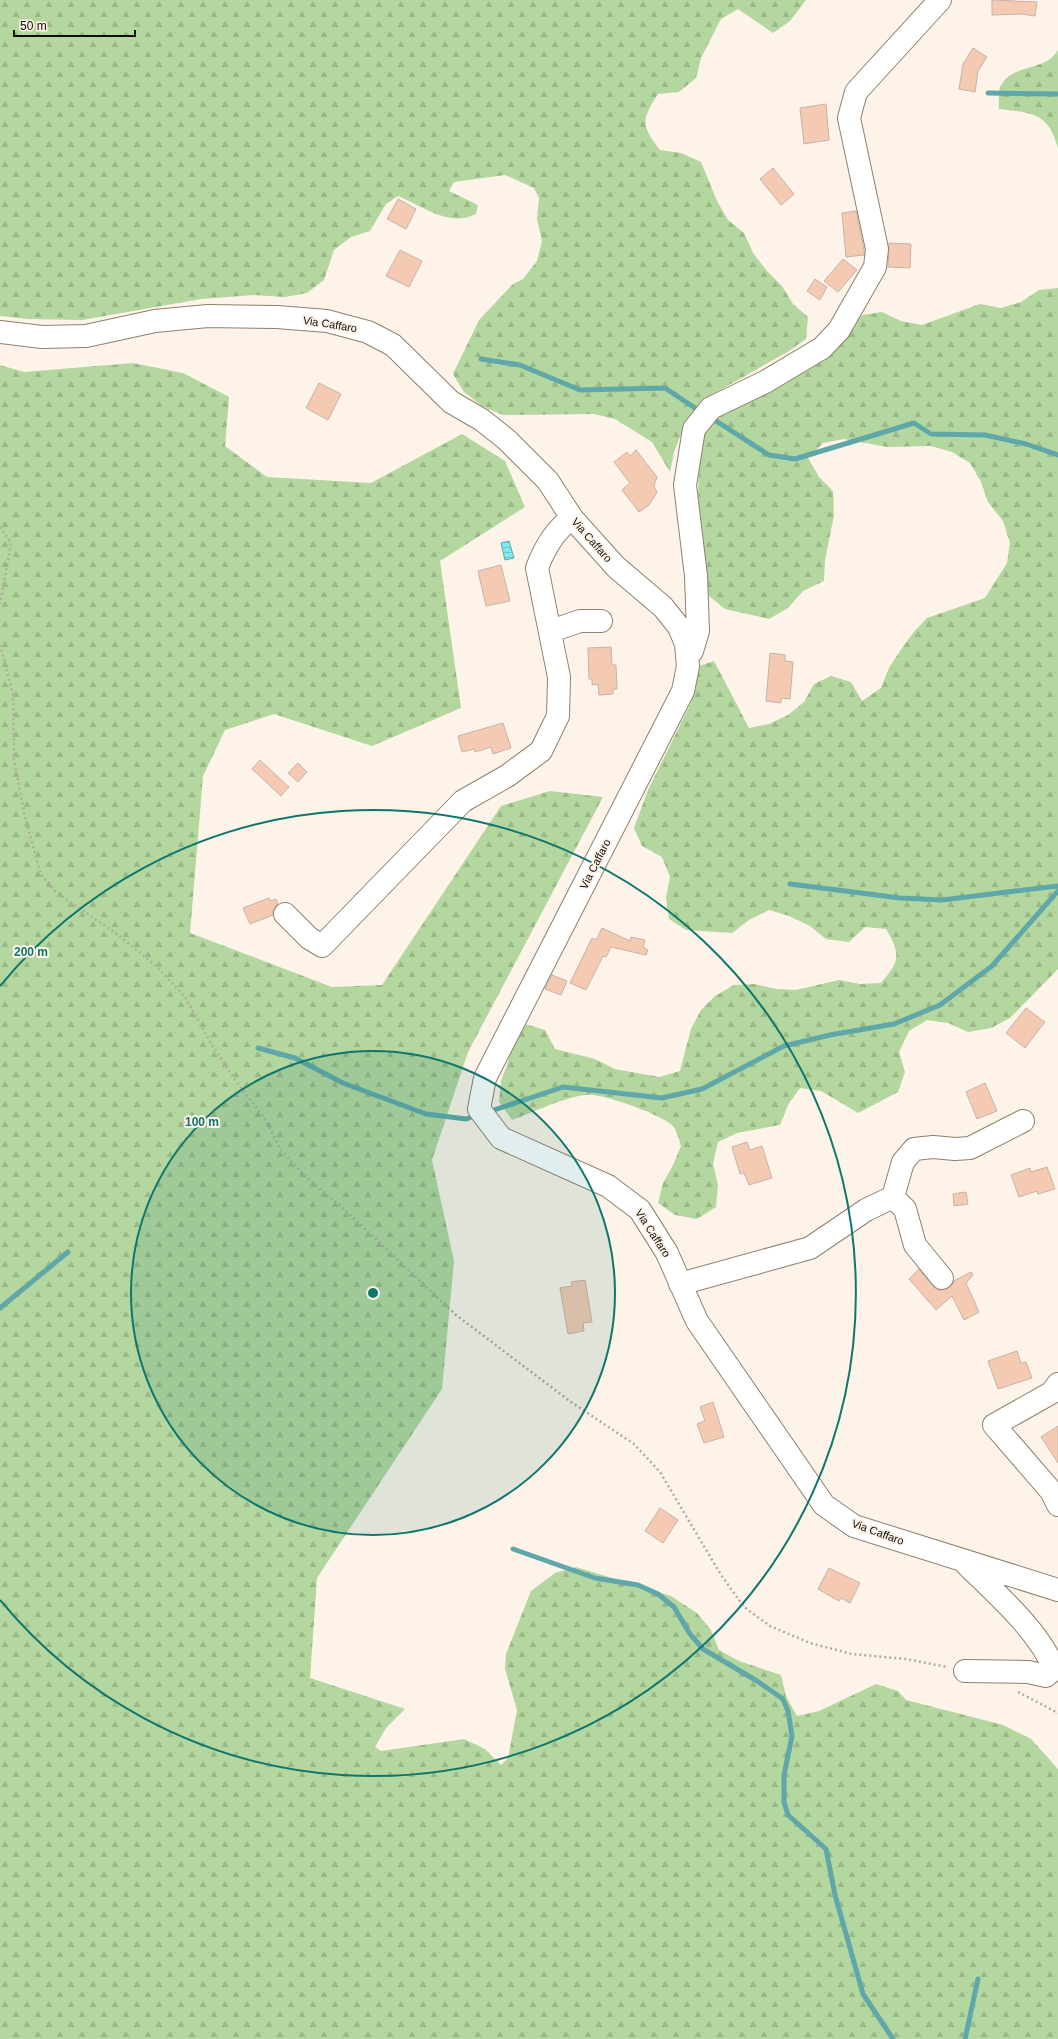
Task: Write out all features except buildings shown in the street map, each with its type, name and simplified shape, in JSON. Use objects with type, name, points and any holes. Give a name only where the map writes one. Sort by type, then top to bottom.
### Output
[{"type":"street","points":[[687,657],[692,651],[698,631],[696,576],[685,485],[694,428],[710,408],[765,382],[822,348],[839,330],[875,267],[878,249],[849,118],[856,92],[940,0]]},
{"type":"street","name":"Via Caffaro","points":[[0,332],[42,337],[86,336],[155,321],[208,316],[277,317],[327,322],[368,332],[393,346],[451,402],[482,420],[507,440],[548,481],[572,518],[616,566],[663,607],[679,627],[686,644],[688,666],[683,691],[485,1078],[479,1109],[500,1138],[608,1186],[640,1210],[667,1253],[696,1321],[824,1505],[854,1526],[1058,1590]]},
{"type":"street","points":[[285,914],[309,938],[322,946],[463,802],[507,776],[541,751],[558,716],[559,677],[551,631],[538,582],[537,568],[541,556],[555,534],[572,518]]},
{"type":"street","points":[[551,631],[580,621],[601,620]]},
{"type":"street","points":[[680,1284],[810,1248],[866,1210],[892,1197],[903,1162],[914,1149],[933,1147],[955,1150],[970,1148],[1023,1121]]},
{"type":"street","points":[[892,1197],[905,1209],[909,1229],[915,1245],[942,1278]]},
{"type":"street","points":[[1058,1384],[1051,1392],[994,1425],[1051,1492],[1058,1504]]},
{"type":"street","points":[[962,1560],[1018,1616],[1049,1655],[1054,1669],[1046,1676],[1028,1672],[965,1671]]},
{"type":"path","points":[[0,527],[11,542],[0,604]]},
{"type":"path","points":[[0,645],[13,695],[15,766],[24,817],[41,875],[57,893],[118,934],[155,965],[185,997],[212,1044],[238,1084],[264,1117],[281,1150],[307,1178],[346,1210],[456,1315],[571,1402],[634,1444],[660,1472],[721,1575],[744,1607],[770,1626],[810,1644],[852,1654],[906,1659],[965,1671]]},
{"type":"path","points":[[1016,1691],[1058,1713]]},
{"type":"green space","points":[[0,0],[806,0],[790,21],[773,33],[738,9],[721,19],[701,58],[696,78],[679,92],[658,94],[648,110],[646,123],[649,135],[660,150],[681,153],[701,162],[717,201],[728,220],[744,233],[753,253],[767,271],[782,286],[793,304],[808,317],[806,339],[789,351],[713,394],[682,432],[674,452],[670,472],[652,442],[615,419],[594,414],[503,415],[482,406],[464,392],[453,374],[479,320],[513,284],[523,279],[537,261],[542,241],[537,219],[539,198],[534,188],[505,175],[454,182],[449,191],[478,205],[476,214],[466,218],[446,217],[436,214],[398,196],[386,204],[370,231],[351,237],[334,250],[324,280],[307,293],[285,297],[254,295],[201,299],[82,320],[28,319],[0,316]]},
{"type":"green space","points":[[1058,50],[1058,148],[1049,127],[1037,116],[999,109],[999,92],[1000,87],[1006,79],[1013,74],[1020,70],[1045,62]]},
{"type":"green space","points":[[1058,288],[1058,969],[1010,1018],[991,1028],[968,1032],[948,1023],[927,1020],[909,1031],[899,1052],[905,1072],[898,1092],[858,1113],[821,1091],[800,1088],[788,1105],[780,1125],[737,1133],[718,1142],[713,1164],[718,1185],[716,1207],[697,1219],[675,1215],[658,1203],[663,1183],[681,1146],[673,1126],[667,1122],[635,1107],[593,1095],[585,1095],[564,1100],[512,1120],[499,1102],[501,1081],[508,1062],[512,1042],[525,1024],[545,1030],[555,1049],[595,1059],[615,1069],[659,1077],[680,1071],[691,1029],[701,1010],[715,996],[734,985],[754,984],[776,989],[796,990],[839,980],[860,984],[881,983],[892,969],[896,958],[894,945],[886,929],[865,927],[849,942],[826,939],[810,926],[789,916],[769,910],[749,920],[732,933],[686,930],[669,919],[666,898],[670,877],[662,857],[642,846],[634,828],[648,790],[691,703],[699,666],[714,661],[749,728],[769,724],[788,715],[804,702],[814,684],[831,676],[851,682],[862,701],[881,688],[889,668],[900,651],[913,633],[927,618],[985,598],[1007,563],[1010,543],[1003,521],[988,502],[981,482],[970,463],[952,452],[931,446],[887,447],[844,439],[823,443],[808,458],[819,477],[833,491],[834,515],[825,560],[824,581],[803,591],[788,608],[769,619],[725,609],[708,595],[698,521],[699,434],[713,417],[829,355],[862,315],[882,312],[901,321],[922,325],[980,304],[1001,308],[1021,302],[1039,290]]},
{"type":"green space","points":[[133,363],[183,373],[229,397],[225,446],[267,477],[371,483],[462,434],[505,461],[525,507],[440,561],[461,708],[372,746],[274,714],[225,730],[203,776],[190,933],[332,987],[382,985],[501,806],[550,791],[603,797],[468,1052],[432,1160],[454,1261],[442,1389],[317,1578],[310,1678],[405,1709],[386,1728],[375,1747],[381,1751],[464,1739],[485,1749],[501,1765],[508,1758],[517,1710],[505,1669],[506,1654],[531,1591],[555,1573],[576,1567],[671,1596],[697,1613],[711,1630],[719,1650],[739,1661],[781,1675],[786,1696],[797,1716],[819,1711],[876,1684],[898,1691],[906,1700],[1003,1725],[1031,1739],[1058,1769],[1058,2039],[0,2039],[0,365],[24,372]]},
{"type":"water","points":[[509,541],[514,558],[505,560],[501,543]]},
{"type":"waterway","points":[[988,93],[1058,94]]},
{"type":"waterway","points":[[481,359],[520,365],[580,390],[665,388],[701,412]]},
{"type":"waterway","points":[[710,417],[769,455],[795,459],[914,423],[931,434],[985,435],[1026,444],[1058,455]]},
{"type":"waterway","points":[[790,884],[900,898],[942,900],[1058,886]]},
{"type":"waterway","points":[[488,1112],[563,1087],[662,1098],[702,1089],[784,1046],[830,1035],[894,1024],[940,1005],[992,966],[1058,891]]},
{"type":"waterway","points":[[258,1048],[295,1058],[343,1083],[426,1114],[466,1119],[477,1115]]},
{"type":"waterway","points":[[0,1308],[68,1252]]},
{"type":"waterway","points":[[513,1549],[595,1578],[638,1585],[658,1594],[674,1607],[690,1634],[703,1649],[757,1681],[783,1699],[788,1711],[792,1736],[784,1775],[784,1802],[788,1815],[826,1849],[835,1895],[863,1994],[893,2039]]},
{"type":"waterway","points":[[965,2039],[978,1979]]}]
